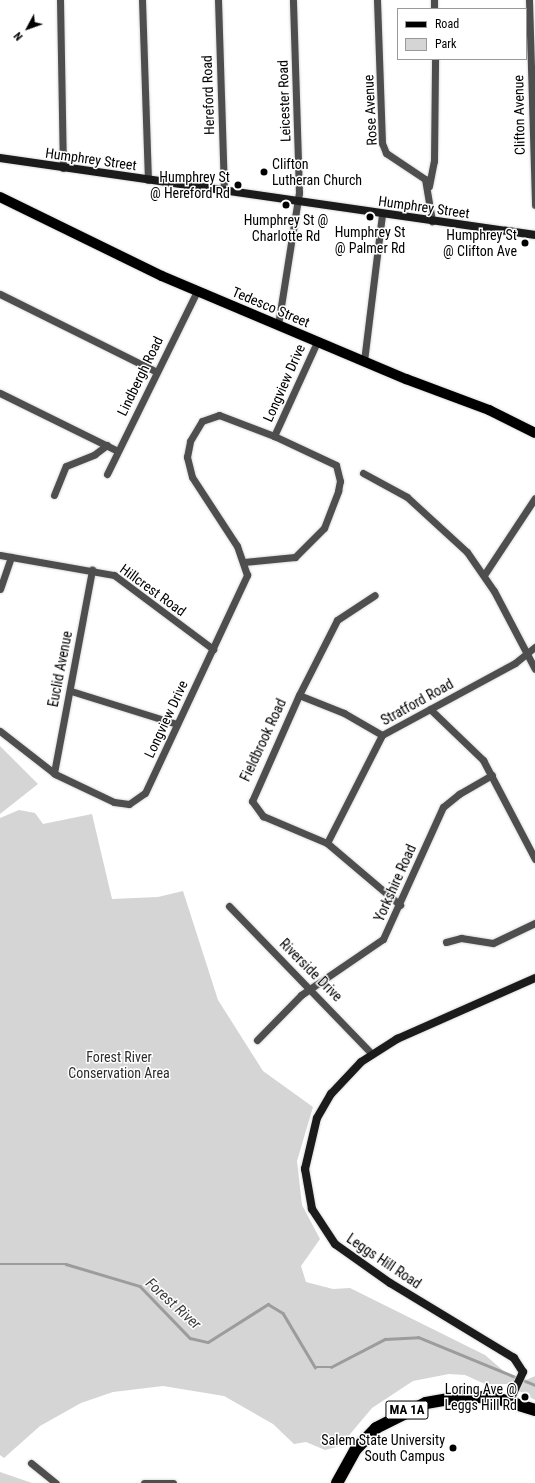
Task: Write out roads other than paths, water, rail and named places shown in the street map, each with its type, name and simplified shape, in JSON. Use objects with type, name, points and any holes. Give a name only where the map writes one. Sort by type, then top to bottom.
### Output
[{"type":"highway","name":"MA 1A","points":[[337,1483],[347,1462],[366,1438],[402,1412],[449,1398],[510,1400],[535,1410]]},
{"type":"main road","name":"Tedesco Street","points":[[0,197],[197,291],[317,342],[489,410],[535,433]]},
{"type":"street","points":[[60,0],[63,168]]},
{"type":"street","points":[[142,0],[148,180]]},
{"type":"street","name":"Hereford Road","points":[[218,0],[224,190]]},
{"type":"street","name":"Leicester Road","points":[[278,325],[299,201],[293,0]]},
{"type":"street","name":"Rose Avenue","points":[[377,0],[382,143],[386,153],[424,177],[429,186]]},
{"type":"street","name":"Clifton Avenue","points":[[529,0],[535,205]]},
{"type":"street","points":[[432,221],[429,186],[434,161],[435,60]]},
{"type":"street","name":"Humphrey Street","points":[[0,158],[535,235]]},
{"type":"street","points":[[364,361],[382,214]]},
{"type":"street","name":"Lindbergh Road","points":[[107,474],[197,291]]},
{"type":"street","points":[[0,294],[157,372]]},
{"type":"street","name":"Longview Drive","points":[[0,731],[54,773],[114,802],[129,804],[145,793],[245,585],[244,562],[194,480],[188,465],[189,445],[202,421],[219,415],[274,436],[317,342]]},
{"type":"street","points":[[0,393],[118,451]]},
{"type":"street","points":[[244,562],[288,560],[311,543],[330,518],[339,472],[330,461],[274,436]]},
{"type":"street","points":[[54,496],[66,466],[95,454],[107,445]]},
{"type":"street","points":[[363,473],[415,504],[457,542],[484,575],[535,669]]},
{"type":"street","points":[[484,575],[535,498]]},
{"type":"street","name":"Hillcrest Road","points":[[0,555],[114,575],[213,650]]},
{"type":"street","points":[[0,588],[11,557]]},
{"type":"street","name":"Euclid Avenue","points":[[54,773],[92,570]]},
{"type":"street","points":[[299,695],[337,620],[375,595]]},
{"type":"street","name":"Stratford Road","points":[[327,843],[382,735],[527,655],[535,647]]},
{"type":"street","points":[[70,691],[177,724]]},
{"type":"street","name":"Fieldbrook Road","points":[[382,735],[344,713],[299,695],[252,801],[262,816],[327,843],[400,905]]},
{"type":"street","points":[[430,709],[442,724],[478,753],[492,775],[535,859]]},
{"type":"street","name":"Yorkshire Road","points":[[257,1040],[311,988],[383,939],[400,905],[443,807],[459,794],[492,775]]},
{"type":"street","name":"Riverside Drive","points":[[229,906],[311,988],[372,1054]]},
{"type":"street","points":[[446,942],[461,938],[493,943],[535,923]]},
{"type":"street","name":"Leggs Hill Road","points":[[510,1400],[523,1372],[518,1362],[504,1350],[353,1259],[335,1244],[319,1222],[306,1182],[312,1132],[331,1094],[372,1054],[427,1024],[535,978]]},
{"type":"street","points":[[31,1463],[56,1483]]},
{"type":"street","points":[[144,1483],[173,1483]]},
{"type":"waterway","name":"Forest River","points":[[0,1264],[66,1264],[140,1286],[190,1338],[208,1342],[268,1304],[283,1313],[315,1367],[331,1367],[385,1339],[418,1337],[535,1385]]},
{"type":"place","name":"Clifton Lutheran Church","points":[[264,172]]},
{"type":"place","name":"Humphrey St @ Hereford Rd","points":[[238,185]]},
{"type":"place","name":"Humphrey St @ Charlotte Rd","points":[[286,205]]},
{"type":"place","name":"Humphrey St @ Palmer Rd","points":[[370,217]]},
{"type":"place","name":"Humphrey St @ Clifton Ave","points":[[525,243]]},
{"type":"place","name":"Loring Ave @ Leggs Hill Rd","points":[[525,1397]]},
{"type":"place","name":"Salem State University South Campus","points":[[453,1448]]},
{"type":"park label","name":"Forest River Conservation Area","points":[[119,1066]]}]
